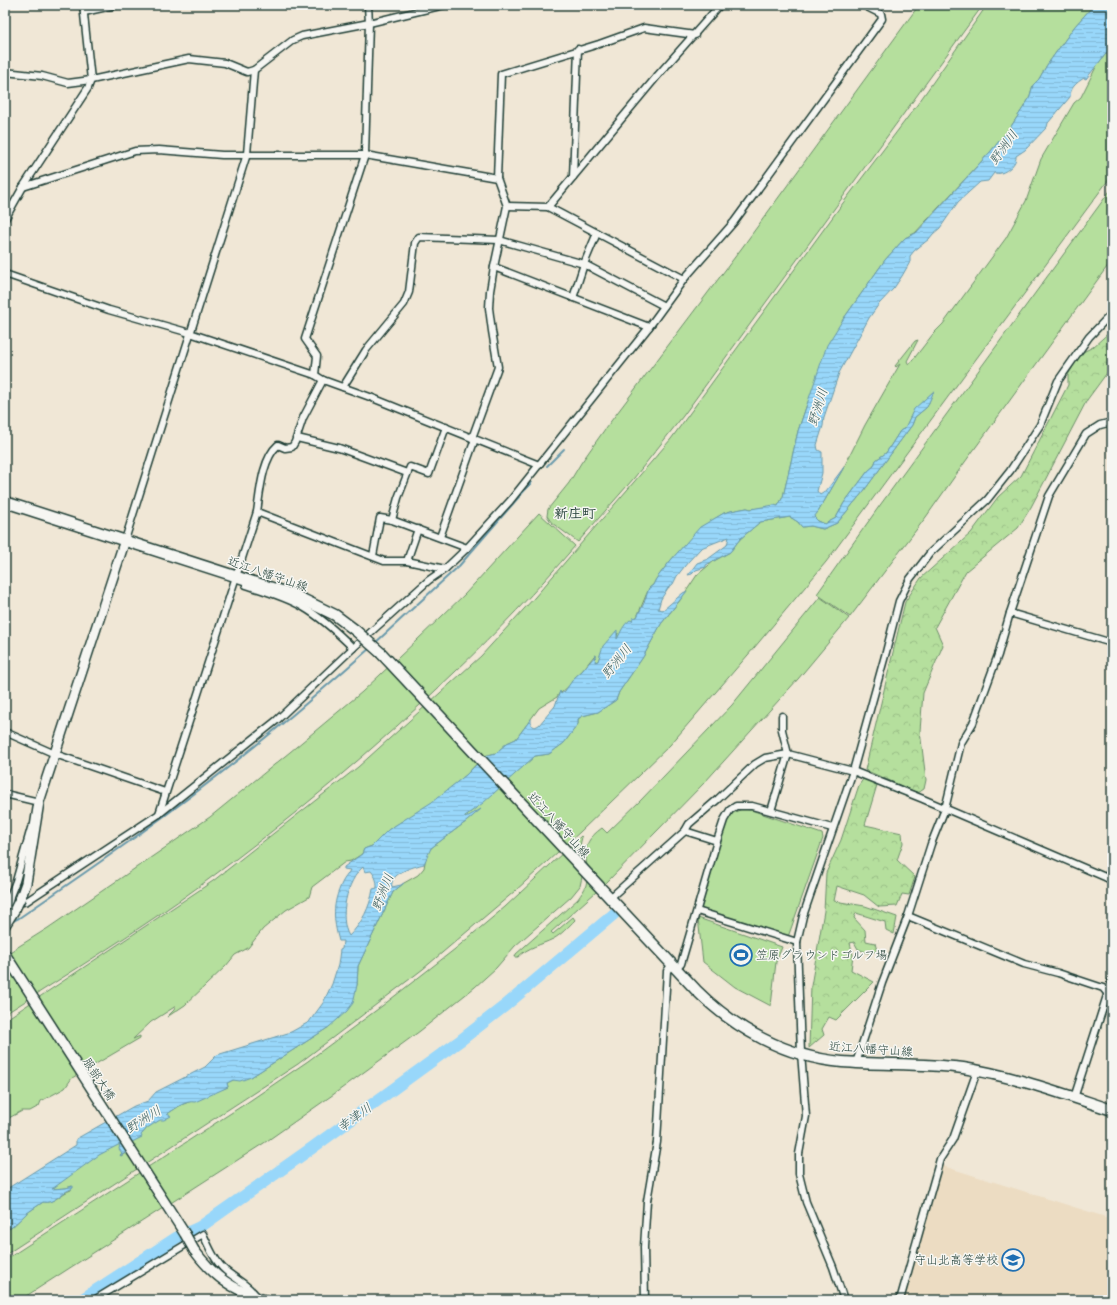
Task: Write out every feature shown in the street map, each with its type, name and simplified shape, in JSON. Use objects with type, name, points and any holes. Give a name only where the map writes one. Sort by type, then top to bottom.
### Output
[{"type":"main road","name":"近江八幡守山線","points":[[5,502],[294,594],[336,615],[383,655],[633,923],[677,964],[705,998],[725,1016],[758,1037],[778,1046],[832,1060],[856,1063],[937,1066],[977,1071],[1006,1078],[1112,1110]]},
{"type":"street","points":[[5,218],[23,187],[88,88],[91,80],[83,5]]},
{"type":"street","points":[[84,12],[116,5]]},
{"type":"street","points":[[315,375],[317,356],[305,339],[365,156],[369,24],[368,5]]},
{"type":"street","points":[[5,72],[42,76],[68,83],[91,80],[189,59],[225,63],[247,72],[254,70],[293,40],[302,36],[369,24],[444,5]]},
{"type":"street","points":[[548,207],[658,75],[720,5]]},
{"type":"street","points":[[10,907],[27,901],[158,814],[277,720],[353,648],[429,580],[445,569],[467,548],[510,501],[539,465],[649,327],[684,279],[734,222],[788,149],[882,19],[881,14],[863,5]]},
{"type":"street","points":[[440,537],[498,367],[489,308],[494,267],[507,206],[497,178],[501,74],[578,49],[599,44],[644,28],[695,35]]},
{"type":"street","points":[[573,177],[578,49]]},
{"type":"street","points":[[10,907],[21,897],[26,882],[39,802],[125,540],[247,154],[254,70]]},
{"type":"street","points":[[23,187],[135,151],[159,150],[222,155],[365,156],[497,178]]},
{"type":"street","points":[[507,206],[548,207],[684,279]]},
{"type":"street","points":[[574,298],[584,264],[597,233]]},
{"type":"street","points":[[343,387],[366,350],[404,304],[410,292],[415,244],[419,237],[499,240],[584,264],[664,306]]},
{"type":"street","points":[[494,267],[649,327]]},
{"type":"street","points":[[5,274],[109,310],[190,332],[315,375],[323,380],[446,427],[539,465]]},
{"type":"street","points":[[844,1300],[833,1267],[806,1202],[799,1174],[799,1154],[806,1116],[801,1053],[797,942],[803,916],[852,770],[886,652],[899,600],[910,579],[930,553],[986,500],[1010,472],[1040,425],[1058,381],[1089,337],[1112,313]]},
{"type":"street","points":[[158,814],[257,512],[262,480],[274,448],[278,445],[285,448],[292,447],[297,438],[303,418],[323,380]]},
{"type":"street","points":[[856,1063],[882,983],[908,916],[931,844],[945,809],[961,743],[974,722],[998,655],[1049,496],[1086,434],[1100,425],[1112,422]]},
{"type":"street","points":[[392,520],[398,498],[410,467],[429,474],[446,427]]},
{"type":"street","points":[[297,438],[339,448],[407,473]]},
{"type":"street","points":[[257,512],[384,561],[407,561],[445,569]]},
{"type":"street","points":[[374,556],[380,518],[392,520],[467,548]]},
{"type":"street","points":[[407,561],[418,529]]},
{"type":"street","points":[[236,576],[244,584],[303,607],[319,618],[353,648]]},
{"type":"street","points":[[1010,614],[1112,643]]},
{"type":"street","points":[[772,812],[788,754],[782,730],[782,716]]},
{"type":"street","points":[[5,732],[55,754],[165,792]]},
{"type":"street","points":[[610,898],[685,831],[689,824],[755,764],[765,758],[788,754],[852,770],[1110,879],[1112,868]]},
{"type":"street","points":[[5,794],[39,802]]},
{"type":"street","points":[[645,1300],[644,1247],[647,1201],[657,1142],[667,971],[677,964],[697,911],[724,820],[730,810],[736,806],[743,805],[752,806],[832,828]]},
{"type":"street","points":[[5,925],[10,907],[10,896],[16,881],[31,828],[35,826]]},
{"type":"street","points":[[685,831],[717,841]]},
{"type":"street","points":[[697,911],[797,942]]},
{"type":"street","points":[[908,916],[1024,964],[1058,973],[1102,988],[1110,994]]},
{"type":"street","name":"服部大橋","points":[[5,954],[194,1250],[204,1263],[221,1280],[235,1288],[261,1299]]},
{"type":"street","points":[[1074,1098],[1110,994],[1112,980]]},
{"type":"street","points":[[900,1300],[940,1159],[953,1139],[977,1071]]},
{"type":"street","points":[[94,1300],[203,1234],[208,1246],[224,1270],[252,1289],[261,1299]]},
{"type":"shaded area","name":"守山北高等学校","points":[[943,1166],[1112,1219],[1112,1300],[902,1300],[939,1168]]},
{"type":"green space","points":[[919,5],[983,5],[683,416],[634,478],[578,542],[552,523],[547,516],[548,509],[569,483],[605,429],[741,249]]},
{"type":"green space","points":[[987,5],[1094,5],[1075,26],[1047,65],[1039,79],[1033,85],[1029,99],[1010,128],[991,151],[915,233],[905,238],[885,260],[842,321],[806,407],[798,431],[783,497],[778,506],[751,509],[747,508],[731,511],[724,513],[701,527],[671,560],[653,585],[649,588],[637,617],[623,629],[616,639],[618,633],[600,656],[598,661],[595,662],[596,655],[594,656],[582,671],[574,678],[570,685],[560,694],[560,692],[557,697],[539,708],[516,739],[507,743],[496,753],[484,756],[466,775],[432,803],[388,830],[372,846],[364,849],[362,854],[351,861],[345,862],[312,887],[309,897],[286,910],[263,929],[248,948],[235,955],[226,966],[185,1005],[167,1017],[176,1006],[151,1022],[133,1039],[140,1036],[140,1038],[72,1078],[65,1088],[41,1101],[39,1106],[30,1111],[22,1111],[5,1120],[5,1020],[213,881],[358,767],[481,656],[535,597],[671,439],[840,207],[917,105]]},
{"type":"green space","points":[[1112,46],[1112,175],[826,562],[670,745],[580,832],[515,891],[423,969],[298,1064],[5,1255],[5,1231],[43,1202],[54,1200],[71,1190],[72,1186],[51,1189],[84,1164],[120,1144],[122,1153],[120,1155],[121,1156],[129,1151],[130,1143],[141,1135],[147,1128],[160,1119],[170,1116],[167,1114],[181,1105],[228,1087],[227,1083],[233,1080],[251,1077],[329,1027],[357,985],[358,966],[393,892],[404,883],[418,875],[424,868],[426,856],[431,848],[477,812],[465,819],[465,816],[535,756],[549,754],[564,743],[578,724],[578,719],[582,716],[598,712],[616,700],[619,692],[643,657],[661,624],[681,599],[697,575],[714,561],[730,552],[740,539],[760,522],[790,517],[798,522],[802,527],[811,526],[823,529],[837,523],[863,492],[912,425],[915,417],[927,407],[933,392],[914,410],[905,428],[900,431],[886,453],[876,460],[874,466],[868,471],[844,503],[836,518],[825,524],[818,521],[813,517],[818,512],[844,467],[865,425],[900,364],[896,367],[895,366],[915,341],[918,340],[907,361],[909,365],[933,334],[943,324],[1006,238],[1026,201],[1041,159],[1074,103],[1081,97],[1097,65]]},
{"type":"green space","points":[[1112,188],[1112,260],[926,517],[850,617],[817,594],[878,508]]},
{"type":"green space","points":[[1112,330],[1112,366],[1087,400],[1031,507],[1018,528],[966,571],[935,627],[943,645],[923,693],[920,731],[926,780],[924,789],[918,793],[865,770],[905,602],[921,578],[971,533],[998,497],[1021,476],[1068,385],[1068,375],[1081,353],[1093,347]]},
{"type":"green space","points":[[539,513],[575,546],[531,595],[471,657],[425,701],[331,783],[267,835],[201,885],[153,919],[5,1014],[5,955],[48,928],[210,817],[290,752],[362,692],[465,594]]},
{"type":"green space","points":[[820,597],[849,618],[798,679],[705,782],[605,884],[551,932],[553,934],[573,917],[575,920],[568,928],[553,939],[530,948],[518,957],[515,957],[516,954],[578,899],[583,892],[587,876],[586,848],[594,835],[602,828],[607,833],[641,800],[732,705]]},
{"type":"green space","points":[[864,778],[877,785],[865,825],[902,833],[903,843],[897,860],[915,877],[909,895],[902,894],[897,906],[879,907],[864,895],[837,886],[834,901],[865,906],[897,917],[894,934],[886,930],[885,922],[856,913],[854,918],[865,930],[866,941],[875,943],[877,951],[868,953],[858,949],[854,942],[850,943],[853,955],[851,970],[874,982],[836,1020],[829,1017],[822,1029],[824,1035],[809,1048],[811,986],[824,911],[826,873],[841,840],[859,785]]},
{"type":"green space","points":[[742,809],[751,810],[822,834],[823,838],[788,937],[702,911],[701,908],[727,819],[733,813]]},
{"type":"green space","points":[[581,836],[579,850],[582,877],[580,886],[571,897],[515,946],[496,968],[475,987],[420,1031],[264,1143],[20,1300],[5,1300],[5,1260],[248,1102],[308,1061],[455,949],[505,907]]},
{"type":"green space","name":"笠原グラウンドゴルフ場","points":[[698,918],[782,947],[776,962],[771,1006],[735,987],[703,962]]},
{"type":"water","name":"野洲川","points":[[1094,5],[1112,5],[1112,46],[1086,79],[1084,78],[1074,86],[1070,97],[1048,123],[1047,127],[1025,150],[1016,156],[1012,166],[1004,172],[994,173],[988,181],[980,182],[958,202],[940,228],[914,251],[910,256],[910,262],[894,288],[879,304],[869,318],[839,373],[824,417],[823,426],[817,445],[818,450],[822,452],[822,473],[817,491],[820,495],[826,491],[844,467],[814,517],[818,521],[825,524],[836,518],[844,503],[868,471],[874,466],[876,460],[886,453],[900,431],[905,428],[914,409],[934,391],[927,407],[915,417],[912,425],[863,492],[837,523],[823,529],[811,526],[802,527],[798,522],[790,517],[760,522],[740,539],[730,552],[706,565],[706,567],[696,570],[692,574],[688,575],[697,563],[708,559],[727,545],[729,537],[701,548],[677,576],[673,584],[668,588],[661,599],[658,609],[663,610],[687,591],[661,624],[643,657],[619,692],[616,700],[598,712],[582,716],[578,719],[578,724],[564,743],[549,754],[535,756],[483,803],[465,816],[465,818],[481,809],[431,848],[424,864],[403,871],[394,878],[392,887],[404,883],[393,892],[358,966],[357,985],[353,1003],[347,1011],[329,1027],[251,1077],[240,1081],[233,1080],[227,1083],[228,1087],[195,1102],[188,1102],[177,1107],[167,1114],[171,1116],[164,1120],[160,1120],[147,1128],[141,1135],[142,1137],[130,1143],[129,1151],[120,1156],[122,1153],[119,1149],[120,1144],[99,1155],[52,1189],[73,1186],[73,1188],[50,1202],[43,1202],[5,1231],[5,1190],[76,1145],[76,1139],[134,1106],[148,1101],[156,1092],[205,1067],[217,1055],[291,1032],[309,1022],[323,1003],[332,984],[338,965],[340,950],[342,949],[343,941],[339,941],[334,912],[336,898],[343,881],[350,870],[344,869],[344,867],[362,854],[364,849],[372,846],[388,830],[432,802],[466,775],[485,756],[496,753],[507,743],[516,739],[531,719],[531,725],[535,727],[539,725],[555,706],[560,691],[561,694],[565,691],[574,678],[596,655],[595,662],[598,661],[603,646],[617,630],[617,639],[626,624],[630,620],[632,621],[633,618],[637,617],[649,588],[700,527],[724,513],[731,511],[774,505],[778,506],[783,497],[798,431],[827,345],[885,260],[905,238],[916,233],[1010,128],[1029,99],[1033,85],[1039,79],[1047,65],[1075,26]],"holes":[[[363,867],[365,872],[371,871],[373,873],[376,879],[377,888],[373,889],[365,914],[358,926],[349,936],[344,919],[346,900],[357,873]]]},
{"type":"waterway","points":[[547,466],[564,449]]},
{"type":"waterway","points":[[374,644],[459,566],[531,483]]},
{"type":"waterway","points":[[11,922],[107,857],[194,794],[280,725],[370,648]]},
{"type":"waterway","name":"幸津川","points":[[81,1300],[176,1238],[200,1227],[312,1148],[461,1040],[506,1005],[614,914]]},
{"type":"place","name":"笠原グラウンドゴルフ場","points":[[741,955]]},
{"type":"place","name":"守山北高等学校","points":[[1013,1260]]},
{"type":"district","name":"新庄町","points":[[575,513]]}]
